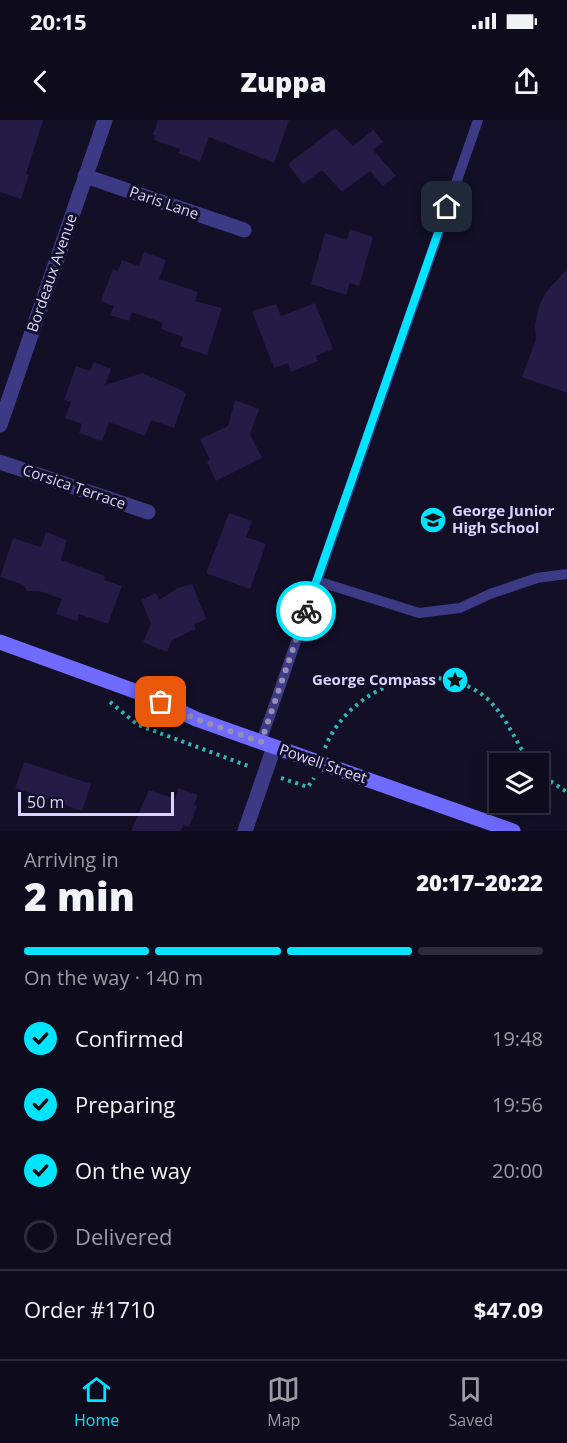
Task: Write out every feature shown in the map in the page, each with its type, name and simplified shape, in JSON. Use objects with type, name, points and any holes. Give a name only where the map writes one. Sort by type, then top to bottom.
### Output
[{"type":"street","name":"Bordeaux Avenue","points":[[0,425],[105,120]]},
{"type":"street","name":"Paris Lane","points":[[85,176],[244,230]]},
{"type":"street","name":"Corsica Terrace","points":[[0,462],[148,512]]},
{"type":"street","name":"Powell Street","points":[[0,642],[143,694],[196,719],[513,831]]},
{"type":"street","points":[[245,831],[267,745]]},
{"type":"lane","points":[[267,745],[317,581],[478,120]]},
{"type":"lane","points":[[317,581],[419,613],[460,608],[490,594],[537,578],[567,574]]},
{"type":"path","points":[[326,745],[332,732],[367,697],[412,679],[437,676],[455,680],[487,698],[501,713],[525,753]]},
{"type":"path","points":[[102,697],[138,725],[244,765]]},
{"type":"path","points":[[282,778],[308,787],[314,778]]},
{"type":"path","points":[[549,780],[567,792]]},
{"type":"building","points":[[0,120],[43,120],[26,174],[29,175],[21,199],[0,192]]},
{"type":"building","points":[[158,120],[289,120],[274,163],[209,137],[200,161],[178,153],[180,149],[154,140],[155,135],[153,135]]},
{"type":"building","points":[[335,128],[353,146],[373,130],[383,142],[373,150],[396,176],[383,186],[370,171],[342,192],[322,170],[303,184],[288,164]]},
{"type":"building","points":[[350,229],[373,237],[359,286],[350,283],[346,295],[311,284],[325,233],[347,240]]},
{"type":"building","points":[[144,252],[166,260],[159,279],[198,292],[195,301],[222,308],[207,355],[180,346],[183,337],[161,329],[163,323],[132,312],[129,321],[110,315],[114,306],[101,301],[113,269],[118,271],[122,260],[139,266]]},
{"type":"building","points":[[567,269],[567,393],[522,377],[536,339],[535,325],[539,306],[546,292]]},
{"type":"building","points":[[315,303],[333,349],[316,356],[318,361],[291,372],[288,363],[274,368],[252,311],[276,304],[281,316]]},
{"type":"building","points":[[94,362],[111,369],[105,385],[143,373],[183,391],[186,394],[174,428],[151,420],[145,436],[109,422],[102,441],[79,433],[82,424],[65,418],[71,402],[64,400],[76,366],[90,371]]},
{"type":"building","points":[[235,400],[259,409],[250,434],[262,458],[216,481],[207,462],[210,460],[200,439],[228,426]]},
{"type":"building","points":[[229,513],[252,521],[246,537],[266,544],[250,589],[206,573]]},
{"type":"building","points":[[46,532],[67,540],[61,560],[105,576],[104,580],[122,586],[108,624],[79,614],[77,621],[56,614],[62,599],[39,591],[27,591],[24,585],[0,577],[13,538],[41,547]]},
{"type":"building","points":[[192,584],[206,618],[194,624],[196,629],[172,640],[167,652],[143,642],[151,624],[141,600],[156,593],[159,600],[178,588]]},
{"type":"building","points":[[24,762],[91,784],[82,811],[15,788]]},
{"type":"building","points":[[178,788],[198,795],[194,805],[197,806],[189,827],[183,825],[181,831],[131,831],[149,790],[175,799]]},
{"type":"way so far","points":[[161,702],[196,719],[261,742],[306,611]]},
{"type":"place","name":"George Junior High School","points":[[433,520]]},
{"type":"place","name":"George Compass","points":[[455,680]]},
{"type":"route","points":[[306,611],[447,207]]}]
